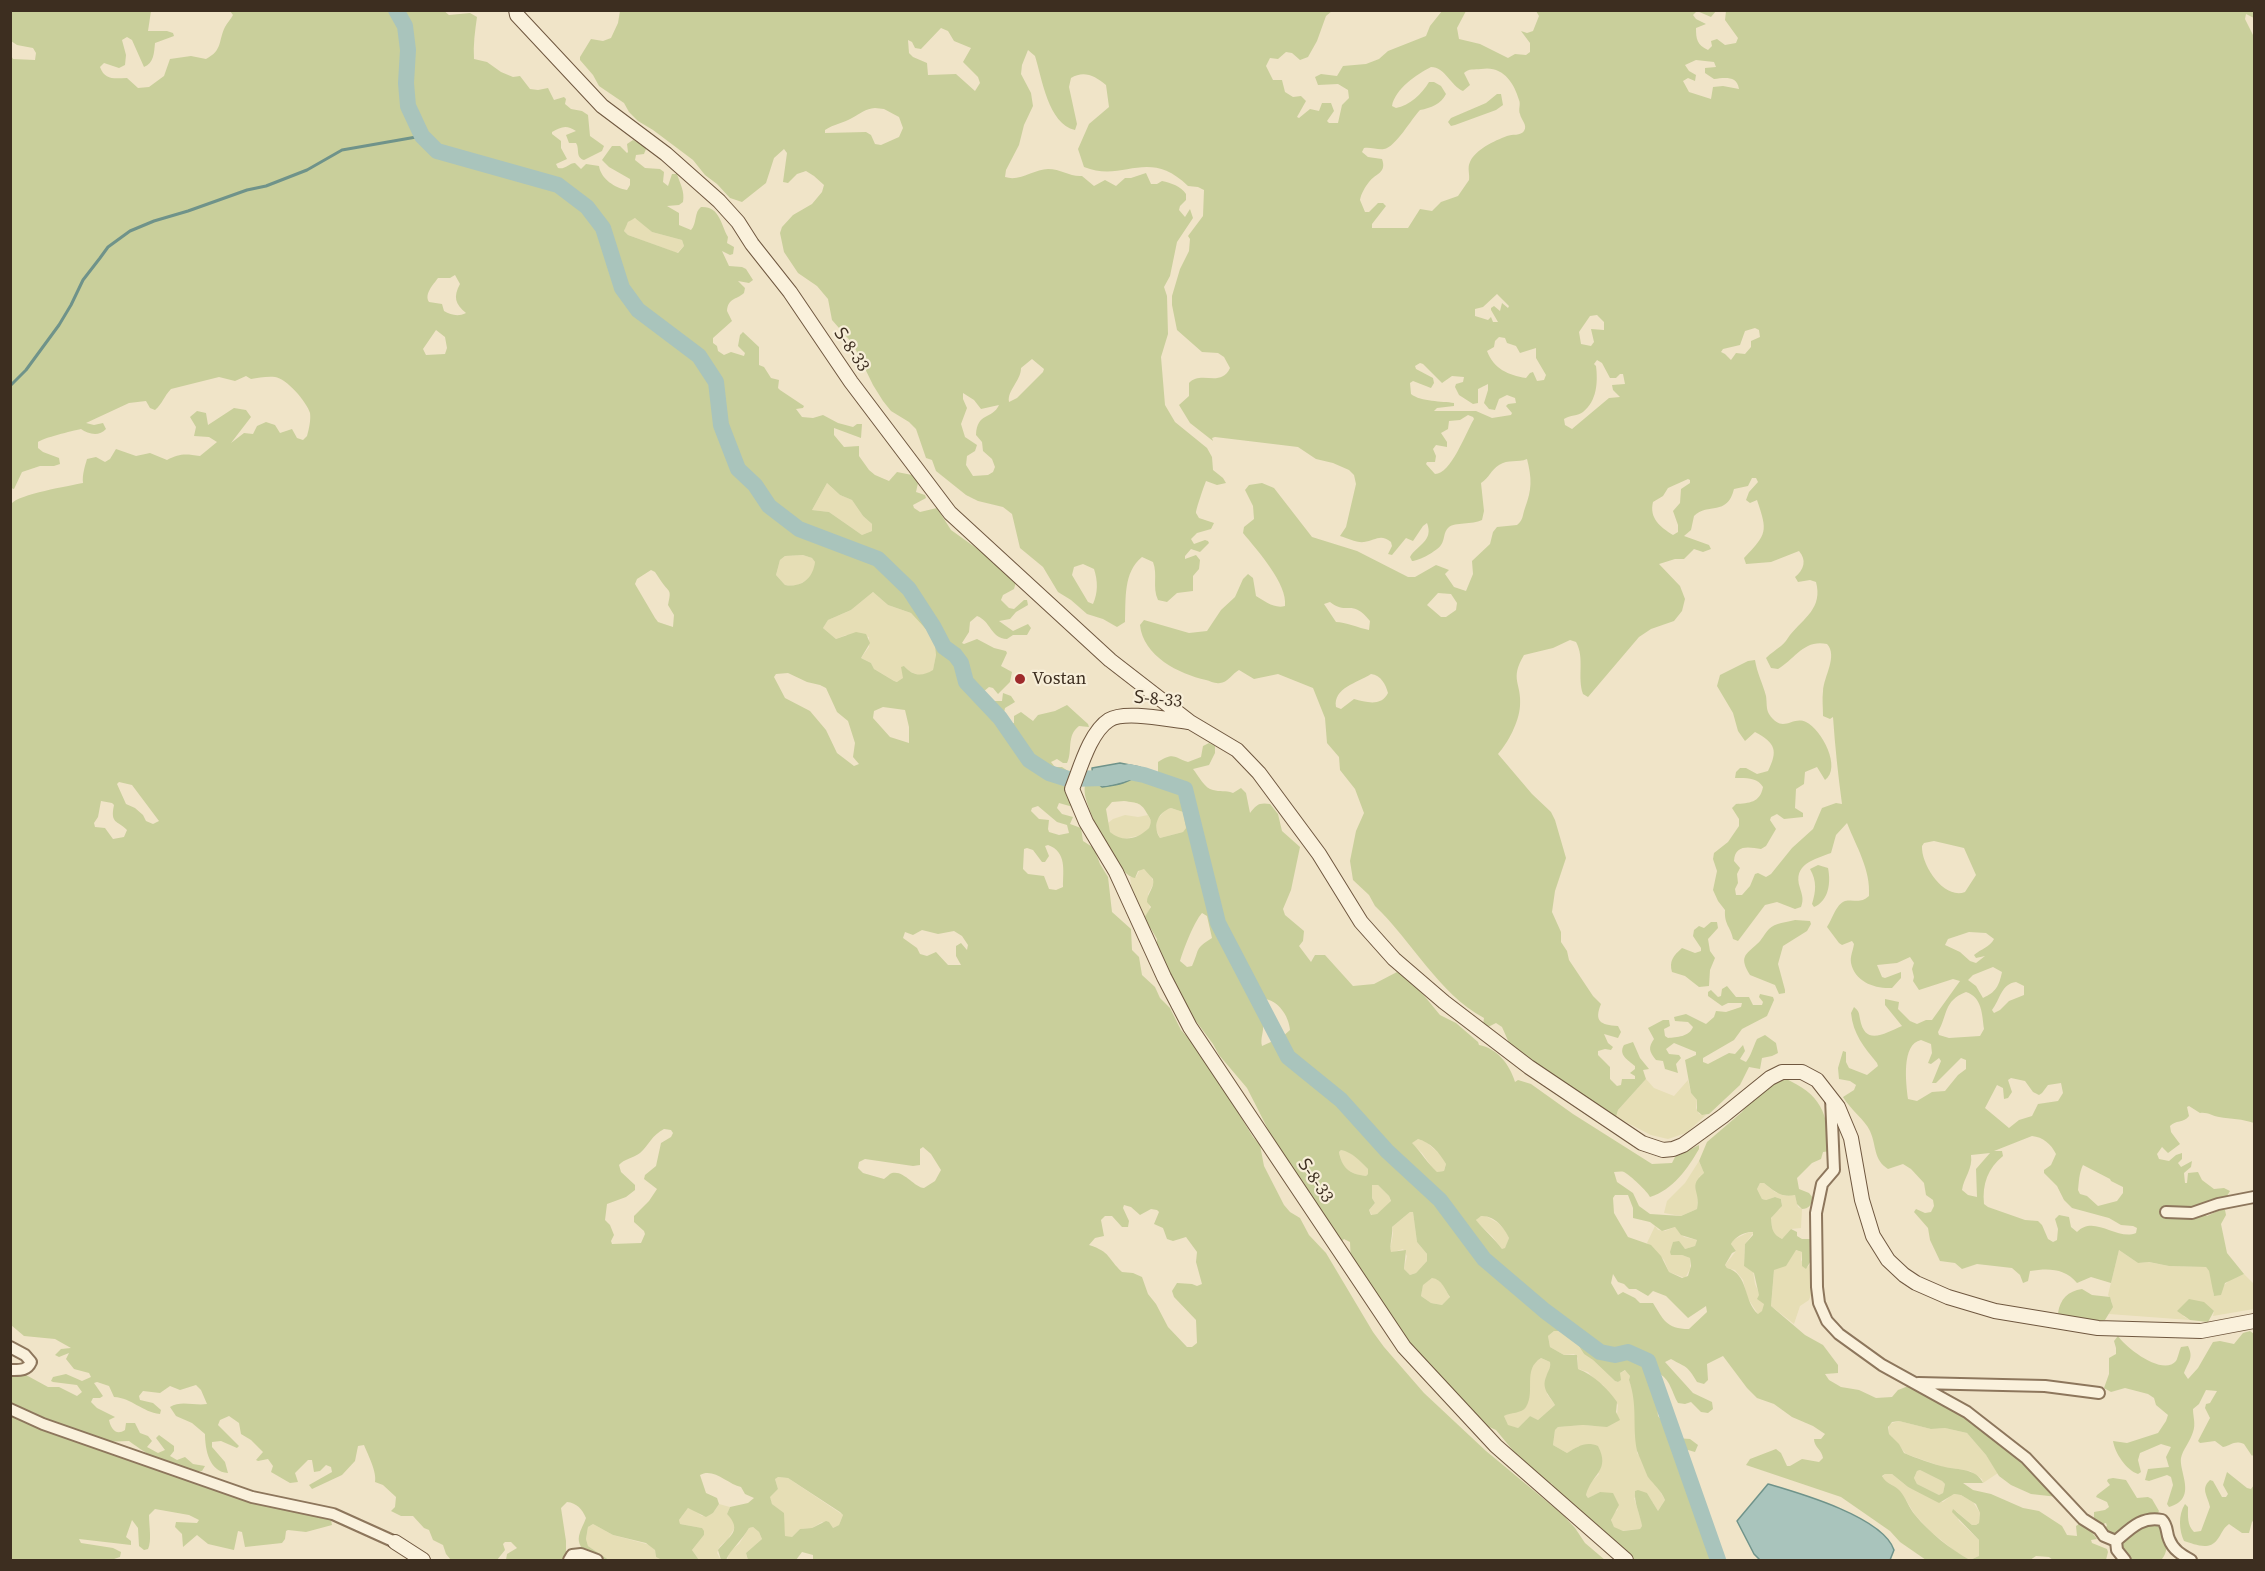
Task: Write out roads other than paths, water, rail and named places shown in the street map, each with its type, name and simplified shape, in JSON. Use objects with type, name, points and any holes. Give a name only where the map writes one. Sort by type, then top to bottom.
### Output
[{"type":"street","name":"Տ-8-33","points":[[516,10],[517,15],[602,106],[666,154],[719,201],[738,222],[752,244],[790,292],[850,382],[896,439],[950,513],[1110,660],[1190,722]]},
{"type":"street","name":"Տ-8-33","points":[[1190,722],[1127,716],[1110,720],[1093,738],[1072,789],[1086,822],[1116,872],[1164,977],[1190,1027],[1404,1347],[1496,1446],[1626,1560]]},
{"type":"street","points":[[1190,722],[1237,750],[1258,773],[1319,854],[1360,922],[1394,959],[1444,1002],[1529,1067],[1641,1143],[1655,1149],[1673,1149],[1716,1122],[1754,1090],[1782,1072],[1809,1074],[1831,1098],[1845,1121],[1851,1138],[1862,1200],[1873,1236],[1888,1260],[1904,1275],[1932,1291],[2013,1315],[2098,1328],[2178,1331],[2222,1328],[2254,1321]]},
{"type":"street","points":[[1831,1098],[1834,1170],[1822,1184],[1816,1213],[1817,1287],[1819,1303],[1827,1321],[1839,1334],[1882,1365],[1967,1412],[2019,1453],[2083,1519],[2099,1529],[2104,1536],[2116,1541]]},
{"type":"street","points":[[2166,1212],[2192,1213],[2218,1204],[2254,1197]]},
{"type":"street","points":[[10,1347],[25,1355],[31,1362],[24,1370],[10,1370]]},
{"type":"street","points":[[1914,1383],[2044,1386],[2099,1393]]},
{"type":"street","points":[[10,1409],[43,1424],[252,1497],[333,1514],[395,1542],[423,1560]]},
{"type":"street","points":[[2116,1541],[2141,1521],[2149,1518],[2163,1520],[2174,1549],[2191,1560]]},
{"type":"street","points":[[2116,1541],[2117,1550],[2125,1560]]},
{"type":"street","points":[[569,1560],[572,1555],[576,1554],[597,1560]]},
{"type":"water","points":[[1120,763],[1140,767],[1142,771],[1124,783],[1102,787],[1093,780],[1092,768]]},
{"type":"water","points":[[1768,1484],[1819,1500],[1874,1527],[1887,1538],[1894,1550],[1890,1560],[1760,1560],[1754,1554],[1737,1521]]},
{"type":"waterway","points":[[396,10],[405,26],[408,50],[406,83],[408,106],[422,136],[437,151],[558,185],[587,207],[603,228],[622,288],[638,310],[699,356],[716,382],[721,425],[738,469],[755,485],[769,506],[799,529],[878,559],[909,589],[944,647],[961,663],[966,682],[1000,718],[1029,760],[1049,773],[1068,779],[1105,778],[1129,772],[1185,789],[1218,923],[1288,1057],[1341,1100],[1387,1151],[1440,1200],[1484,1259],[1545,1311],[1600,1352],[1615,1355],[1628,1352],[1648,1361],[1718,1560]]},
{"type":"waterway","points":[[10,386],[26,370],[59,325],[83,280],[108,247],[130,231],[247,190],[266,186],[307,170],[342,150],[422,136]]},
{"type":"place","name":"Vostan","points":[[1020,679]]}]
